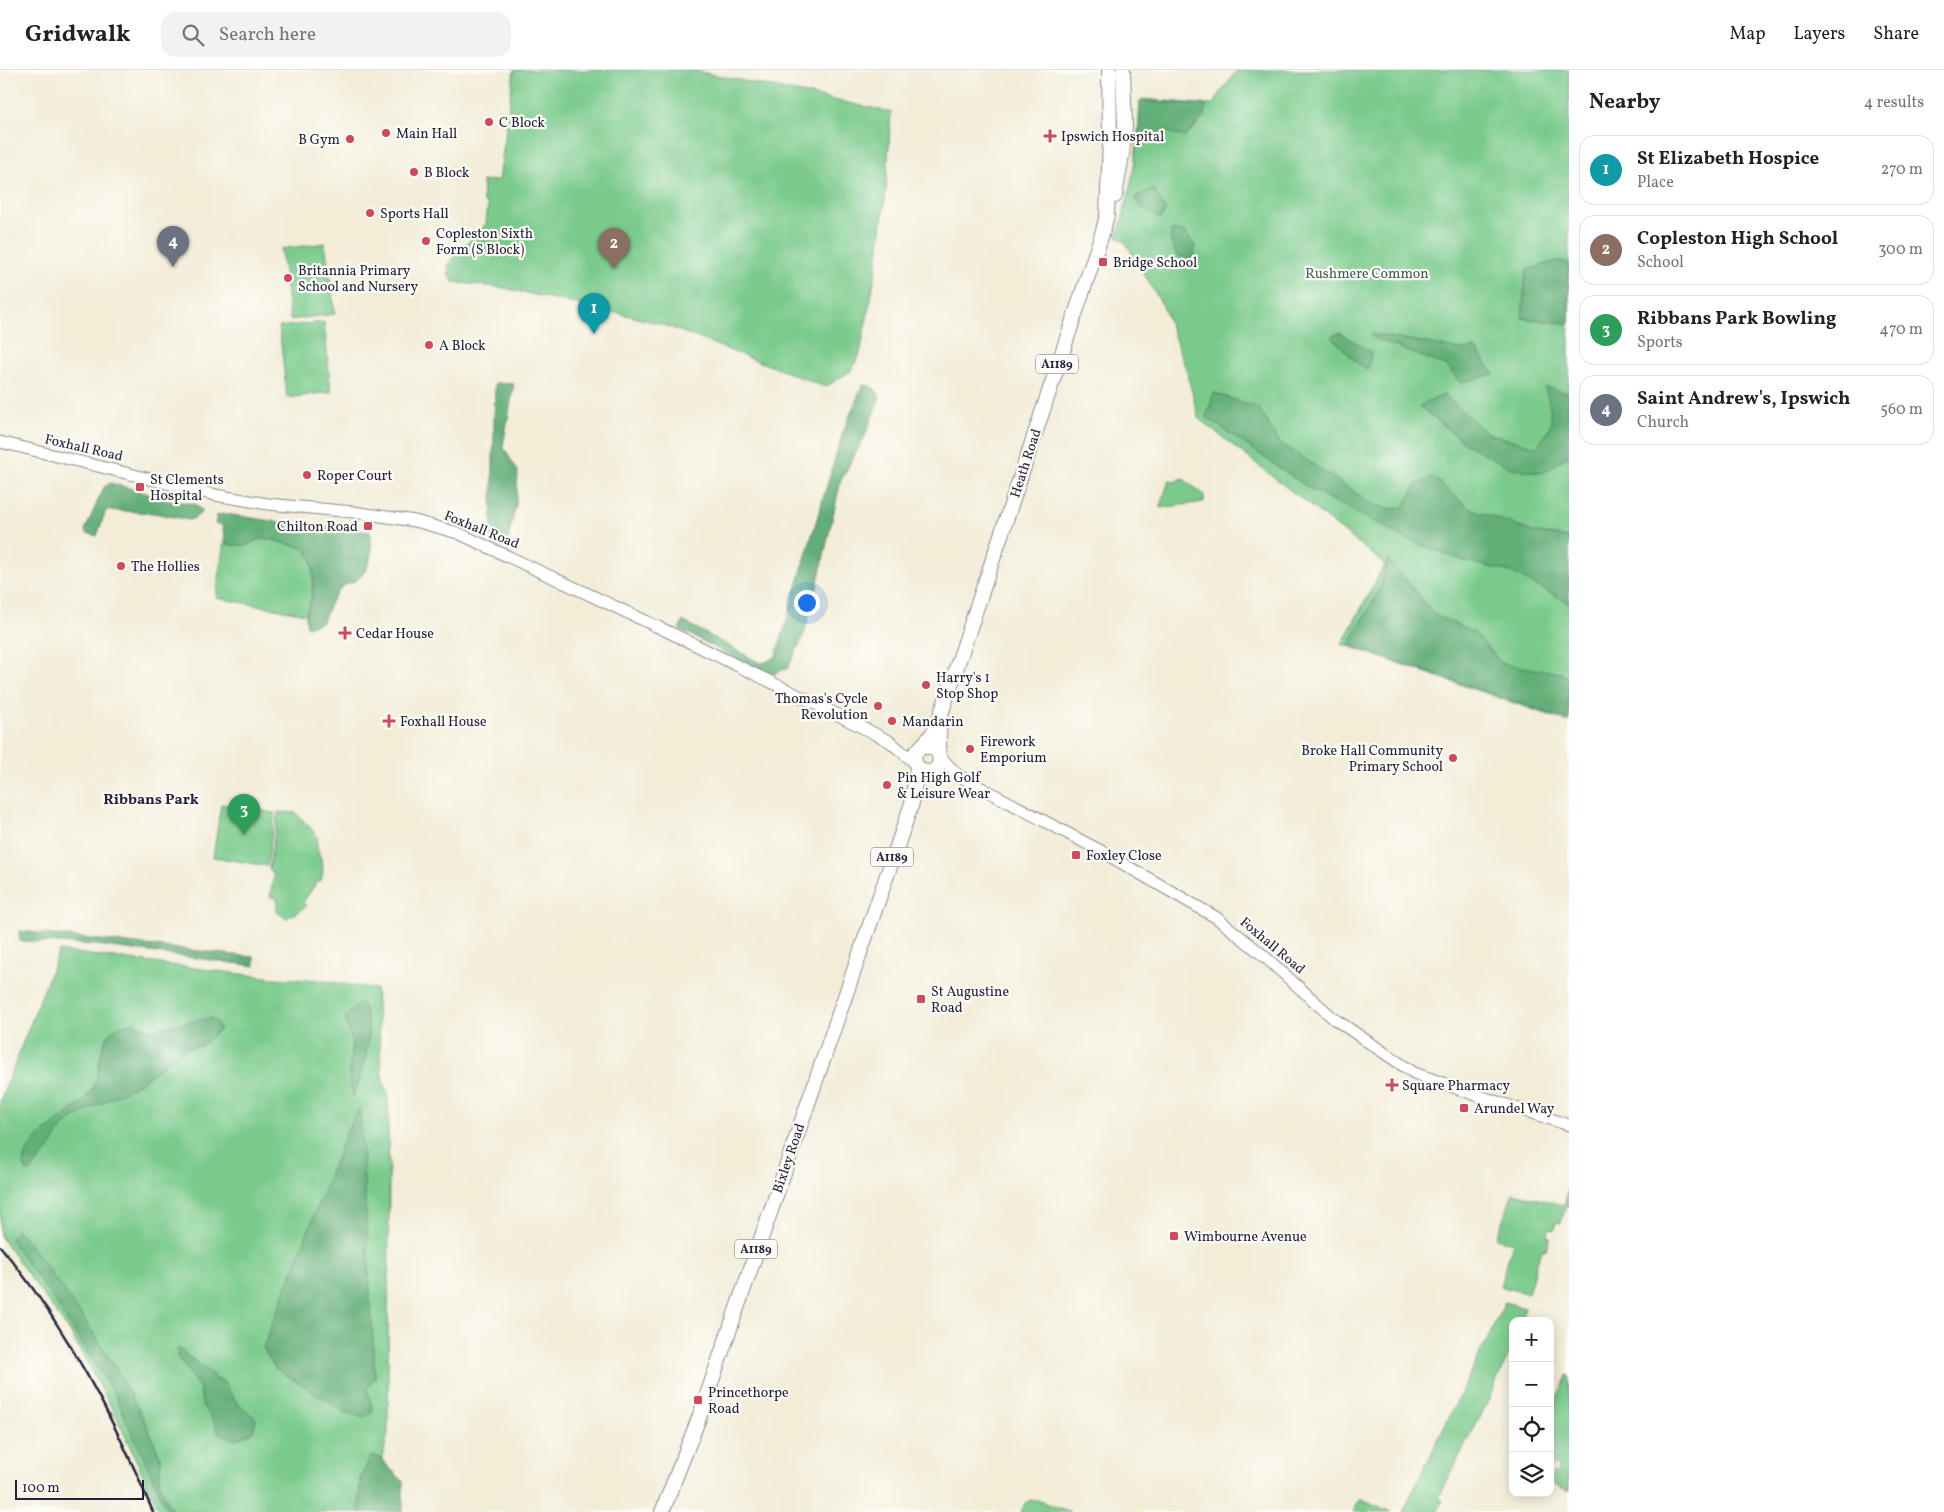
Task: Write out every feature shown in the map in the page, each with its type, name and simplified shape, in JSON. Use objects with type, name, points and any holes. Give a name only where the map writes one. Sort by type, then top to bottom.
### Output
[{"type":"main road","name":"Heath Road","points":[[1107,215],[1110,132],[1108,70]]},
{"type":"main road","name":"Heath Road","points":[[920,747],[934,732],[942,711],[1107,215],[1114,202],[1125,126],[1123,70]]},
{"type":"main road","name":"Heath Road","points":[[939,754],[938,734],[942,711]]},
{"type":"main road","points":[[920,747],[932,747],[939,754],[939,764],[933,770],[922,770],[916,764],[915,753],[920,747]]},
{"type":"main road","name":"Bixley Road","points":[[662,1512],[697,1425],[912,803],[916,764]]},
{"type":"main road","name":"Bixley Road","points":[[912,803],[933,770]]},
{"type":"street","name":"Foxhall Road","points":[[0,442],[215,495],[268,504],[353,512],[416,521],[458,533],[673,634],[889,742],[916,764]]},
{"type":"street","name":"Foxhall Road","points":[[889,742],[920,747]]},
{"type":"street","name":"Foxhall Road","points":[[939,754],[960,776]]},
{"type":"street","name":"Foxhall Road","points":[[933,770],[960,776],[1101,851],[1217,918],[1264,956],[1332,1018],[1414,1073],[1569,1125]]},
{"type":"green space","points":[[514,70],[692,70],[891,112],[886,190],[876,271],[860,354],[851,371],[825,387],[664,325],[504,288],[453,282],[448,273],[449,262],[486,224],[488,204],[483,202],[482,181],[499,180]]},
{"type":"green space","name":"Rushmere Common","points":[[1237,70],[1569,70],[1569,722],[1342,644],[1385,564],[1199,419],[1186,369],[1163,306],[1125,242],[1117,237],[1127,202],[1133,170],[1138,137],[1140,101],[1143,99],[1212,105]]},
{"type":"green space","points":[[1140,101],[1206,105],[1205,116],[1185,137],[1165,131],[1138,147]]},
{"type":"green space","points":[[1153,189],[1166,210],[1160,219],[1139,206],[1136,197]]},
{"type":"green space","points":[[1171,231],[1184,231],[1195,246],[1194,259],[1177,256],[1170,239]]},
{"type":"green space","points":[[325,243],[335,314],[290,320],[281,249]]},
{"type":"green space","points":[[1556,261],[1569,263],[1569,324],[1522,318],[1526,270]]},
{"type":"green space","points":[[324,322],[331,392],[287,398],[279,327]]},
{"type":"green space","points":[[1340,333],[1371,352],[1368,369],[1358,364],[1331,336]]},
{"type":"green space","points":[[1371,334],[1460,350],[1475,348],[1494,374],[1460,383],[1448,367],[1372,337]]},
{"type":"green space","points":[[495,383],[514,384],[503,446],[518,472],[516,505],[507,542],[498,547],[491,543]]},
{"type":"green space","points":[[862,386],[871,386],[878,392],[880,397],[864,438],[841,480],[816,591],[803,637],[788,668],[771,675],[679,629],[683,621],[760,663],[776,656],[842,435]]},
{"type":"green space","points":[[1545,387],[1569,393],[1569,455],[1543,473],[1511,468],[1466,444],[1419,406],[1444,395],[1487,433],[1536,447],[1548,432],[1551,419]]},
{"type":"green space","points":[[1214,393],[1259,408],[1279,442],[1374,505],[1396,509],[1404,507],[1416,485],[1433,477],[1469,508],[1533,532],[1569,538],[1569,603],[1511,572],[1461,560],[1409,540],[1307,487],[1206,417]]},
{"type":"green space","points":[[1182,478],[1204,495],[1204,502],[1160,508],[1169,480],[1174,482]]},
{"type":"green space","points":[[111,483],[169,500],[196,504],[203,511],[195,518],[189,520],[154,513],[106,510],[97,536],[86,533],[85,530],[104,487]]},
{"type":"green space","points":[[225,514],[300,525],[370,532],[371,552],[369,564],[358,579],[338,591],[322,622],[307,627],[306,613],[314,580],[312,564],[307,552],[303,548],[269,539],[258,539],[247,546],[226,544],[222,525],[215,524],[217,515]]},
{"type":"green space","points":[[258,539],[269,539],[303,548],[308,553],[313,569],[313,579],[306,614],[216,598],[224,540],[232,546]]},
{"type":"green space","points":[[1388,559],[1435,615],[1475,633],[1502,664],[1561,673],[1569,678],[1569,720],[1349,645],[1380,589]]},
{"type":"green space","points":[[221,804],[275,813],[267,866],[213,857]]},
{"type":"green space","points":[[278,812],[296,813],[310,827],[318,838],[317,848],[323,867],[321,881],[317,882],[303,902],[306,906],[286,918],[277,912],[277,898],[270,897],[274,875],[269,868]]},
{"type":"green space","points":[[19,931],[254,957],[255,966],[96,945],[20,941]]},
{"type":"green space","points":[[59,951],[273,978],[318,980],[376,989],[382,1076],[388,1094],[388,1433],[382,1459],[383,1512],[160,1512],[116,1416],[70,1332],[0,1236],[0,1101]]},
{"type":"green space","points":[[361,1001],[368,1025],[367,1049],[365,1062],[353,1097],[349,1077],[352,1041],[346,1017]]},
{"type":"green space","points":[[211,1018],[216,1021],[220,1029],[201,1046],[186,1048],[140,1083],[70,1120],[61,1129],[51,1146],[31,1171],[27,1172],[23,1163],[27,1152],[34,1142],[81,1103],[94,1086],[106,1039],[112,1032],[122,1025],[135,1023],[148,1030]]},
{"type":"green space","points":[[360,1108],[375,1378],[367,1388],[373,1411],[364,1418],[345,1412],[275,1368],[263,1348],[346,1133]]},
{"type":"green space","points":[[1568,1189],[1569,1206],[1566,1205],[1561,1223],[1556,1222],[1554,1230],[1549,1229],[1547,1236],[1550,1237],[1546,1250],[1543,1249],[1536,1265],[1528,1294],[1500,1286],[1513,1243],[1496,1238],[1513,1193],[1564,1205]]},
{"type":"green space","points":[[17,1230],[83,1317],[132,1397],[159,1454],[161,1464],[159,1484],[173,1512],[168,1512],[116,1397],[55,1302],[10,1239]]},
{"type":"green space","points":[[1505,1302],[1525,1308],[1523,1317],[1509,1317],[1509,1354],[1479,1420],[1477,1420],[1439,1498],[1443,1501],[1437,1512],[1403,1512]]},
{"type":"green space","points":[[178,1348],[212,1374],[213,1378],[223,1381],[238,1404],[256,1419],[253,1432],[234,1440],[219,1433],[211,1416],[203,1407],[199,1387],[177,1356]]},
{"type":"green space","points":[[1567,1375],[1569,1376],[1569,1491],[1554,1484],[1554,1472],[1556,1473],[1559,1468],[1554,1466],[1554,1404]]},
{"type":"green space","points":[[371,1456],[379,1457],[403,1481],[403,1512],[359,1512],[360,1479]]},
{"type":"green space","points":[[1360,1498],[1391,1512],[1353,1512]]},
{"type":"green space","points":[[1037,1500],[1070,1512],[1021,1512],[1025,1503]]},
{"type":"railway","points":[[0,1246],[45,1307],[86,1373],[122,1443],[153,1512]]},
{"type":"place","name":"C Block","points":[[489,122]]},
{"type":"place","name":"Main Hall","points":[[386,133]]},
{"type":"place","name":"Ipswich Hospital","points":[[1050,136]]},
{"type":"place","name":"B Gym","points":[[350,139]]},
{"type":"place","name":"B Block","points":[[414,172]]},
{"type":"place","name":"Sports Hall","points":[[370,213]]},
{"type":"place","name":"Copleston Sixth Form (S Block)","points":[[426,241]]},
{"type":"place","name":"Bridge School","points":[[1103,262]]},
{"type":"place","name":"Saint Andrew's, Ipswich","points":[[173,267]]},
{"type":"place","name":"Copleston High School","points":[[614,269]]},
{"type":"place","name":"Britannia Primary School and Nursery","points":[[288,278]]},
{"type":"place","name":"St Elizabeth Hospice","points":[[594,334]]},
{"type":"place","name":"A Block","points":[[429,345]]},
{"type":"place","name":"Roper Court","points":[[307,475]]},
{"type":"place","name":"St Clements Hospital","points":[[140,487]]},
{"type":"place","name":"Chilton Road","points":[[368,526]]},
{"type":"place","name":"The Hollies","points":[[121,566]]},
{"type":"place","name":"Cedar House","points":[[345,633]]},
{"type":"place","name":"Harry's 1 Stop Shop","points":[[926,685]]},
{"type":"place","name":"Thomas's Cycle Revolution","points":[[878,706]]},
{"type":"place","name":"Foxhall House","points":[[389,721]]},
{"type":"place","name":"Mandarin","points":[[892,721]]},
{"type":"place","name":"Firework Emporium","points":[[970,749]]},
{"type":"place","name":"Broke Hall Community Primary School","points":[[1453,758]]},
{"type":"place","name":"Pin High Golf & Leisure Wear","points":[[887,785]]},
{"type":"place","name":"Ribbans Park Bowling","points":[[244,835]]},
{"type":"place","name":"Foxley Close","points":[[1076,855]]},
{"type":"place","name":"St Augustine Road","points":[[921,999]]},
{"type":"place","name":"Square Pharmacy","points":[[1392,1085]]},
{"type":"place","name":"Arundel Way","points":[[1464,1108]]},
{"type":"place","name":"Wimbourne Avenue","points":[[1174,1236]]},
{"type":"place","name":"Princethorpe Road","points":[[698,1400]]},
{"type":"district","name":"Ribbans Park","points":[[151,799]]}]
